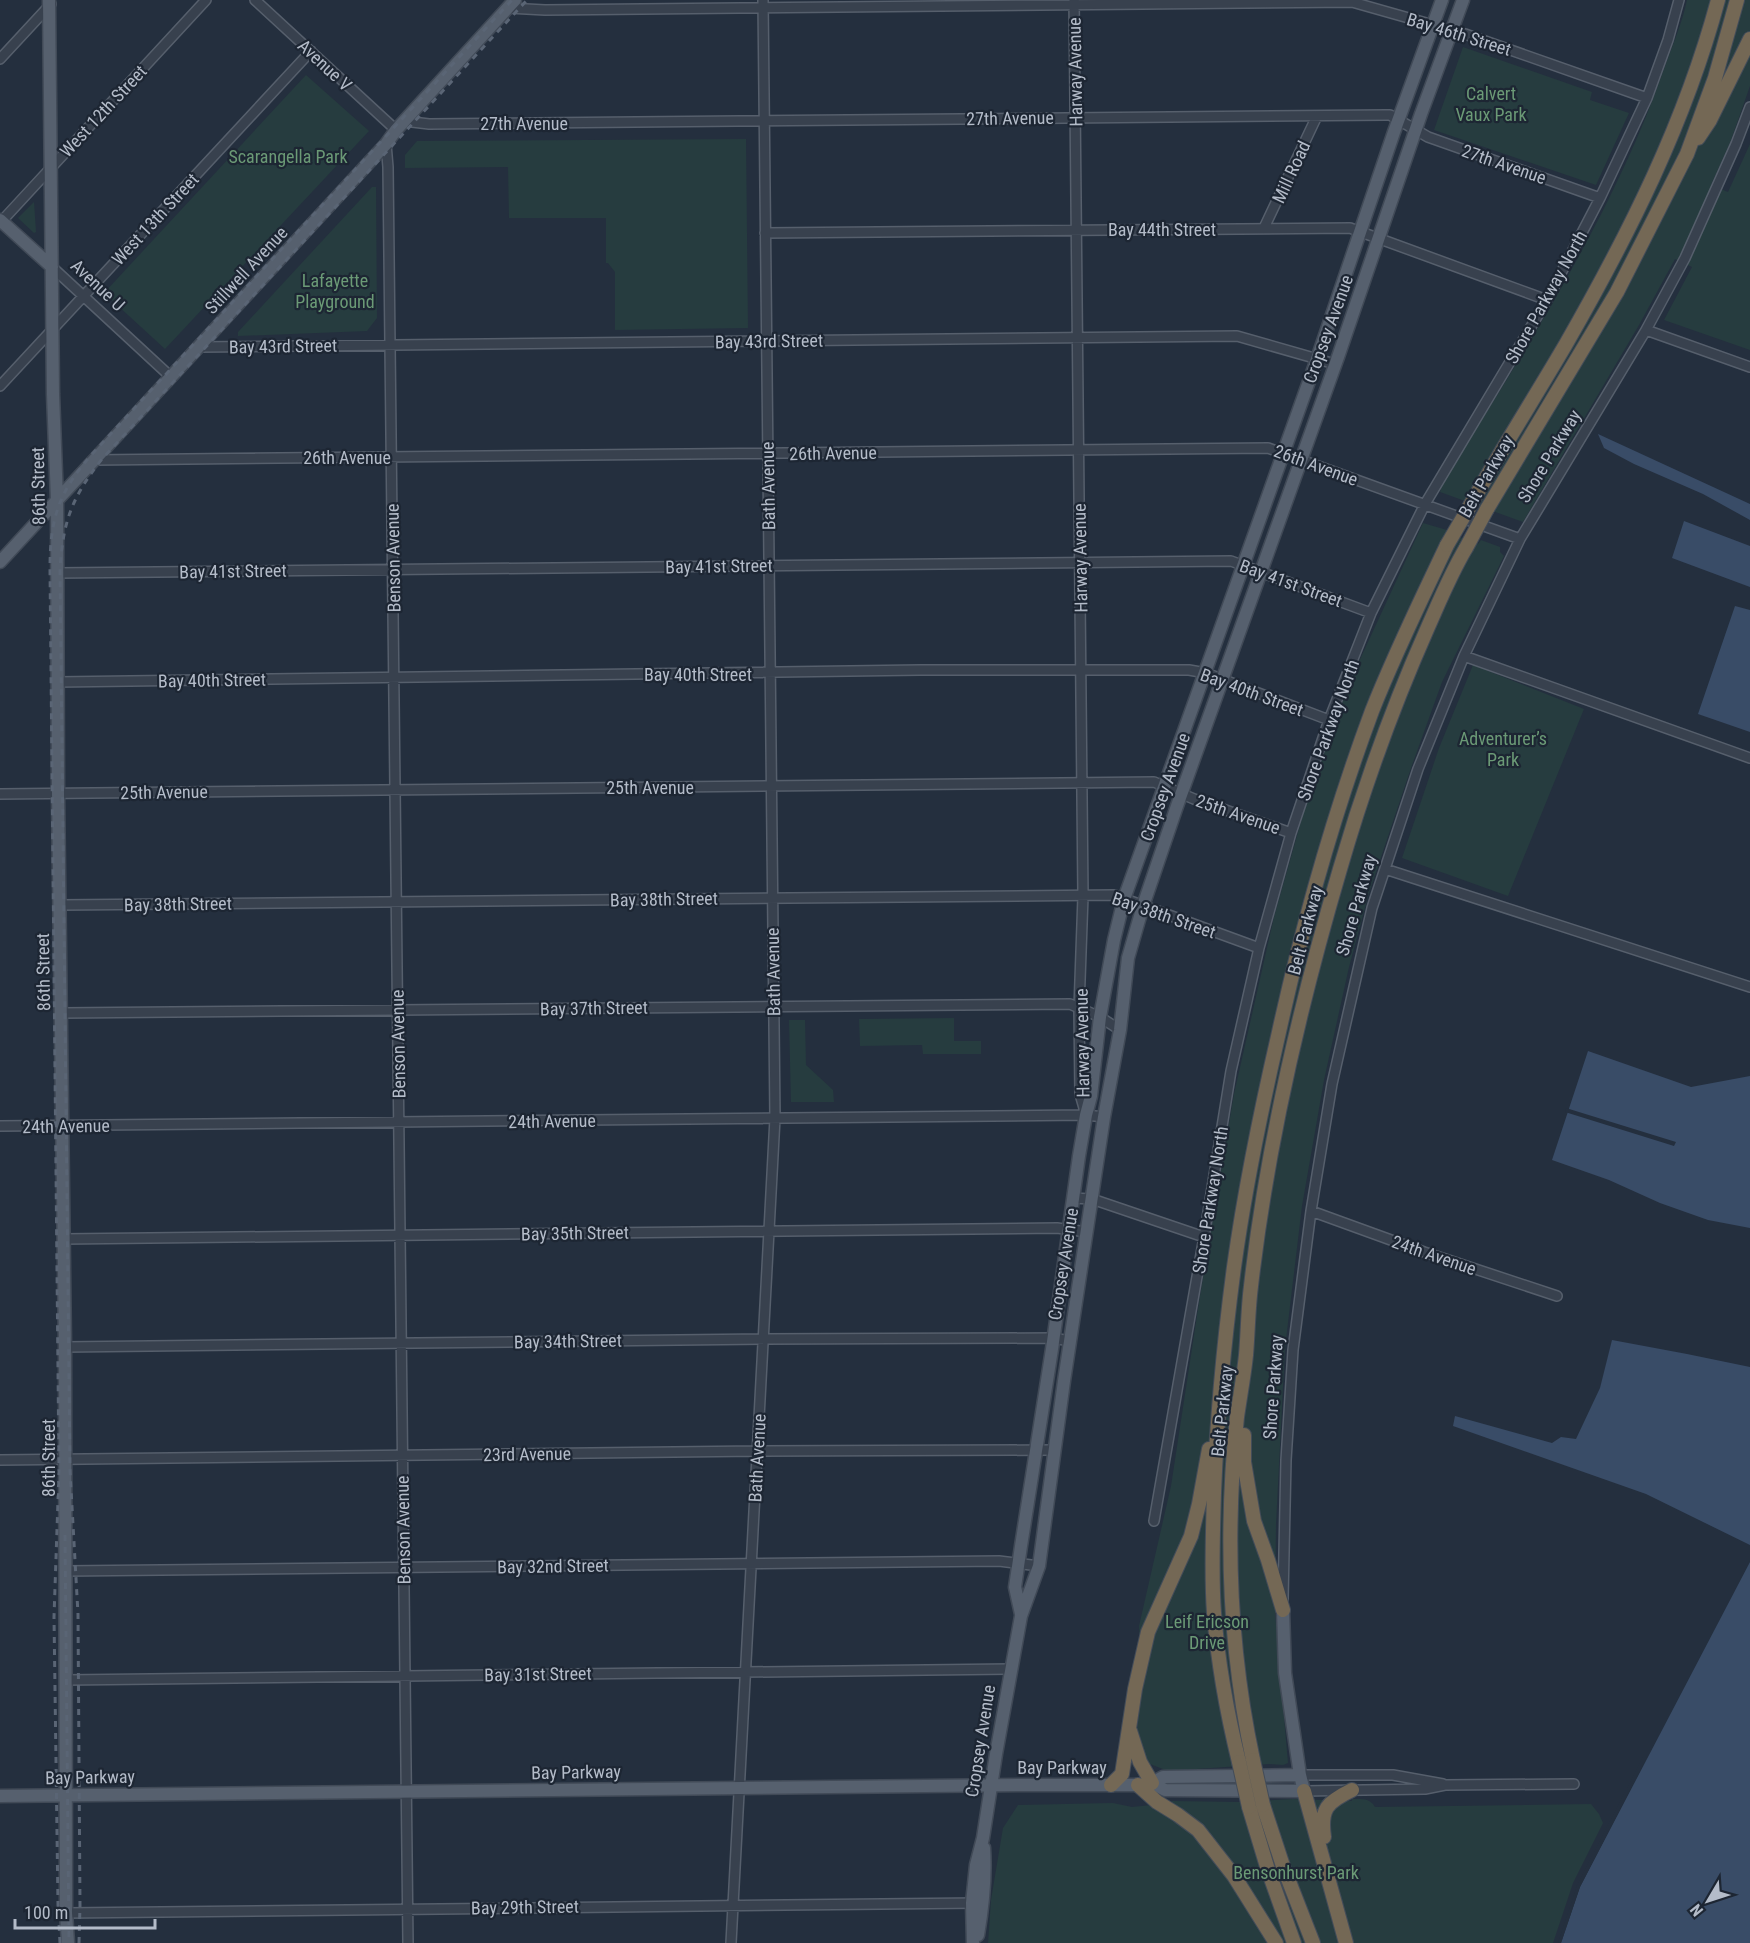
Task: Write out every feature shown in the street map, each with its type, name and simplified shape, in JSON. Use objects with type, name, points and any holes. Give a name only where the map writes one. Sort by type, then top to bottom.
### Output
[{"type":"highway","name":"Belt Parkway","points":[[1294,1943],[1268,1870],[1246,1761],[1221,1676],[1214,1611],[1212,1545],[1218,1412],[1224,1346],[1241,1219],[1252,1157],[1294,964],[1347,781],[1374,708],[1421,599],[1471,504],[1566,343],[1654,178],[1693,83],[1718,0]]},
{"type":"highway","name":"Belt Parkway","points":[[1246,1761],[1233,1616],[1231,1551],[1237,1417],[1246,1357],[1250,1287],[1271,1155],[1284,1088],[1321,937],[1352,828],[1383,736],[1417,650],[1487,509],[1617,292],[1687,154],[1715,78],[1737,0]]},
{"type":"highway","points":[[1687,154],[1710,120],[1750,39]]},
{"type":"highway","points":[[1111,1785],[1122,1774],[1148,1632],[1191,1536],[1199,1504],[1224,1346]]},
{"type":"highway","points":[[1246,1357],[1244,1461],[1247,1488],[1254,1521],[1283,1610]]},
{"type":"highway","points":[[1129,1726],[1140,1762],[1152,1783]]},
{"type":"highway","points":[[1138,1785],[1157,1802],[1198,1830],[1234,1876],[1276,1943]]},
{"type":"highway","points":[[1331,1884],[1323,1816],[1326,1808],[1332,1802],[1352,1790]]},
{"type":"highway","points":[[1304,1791],[1346,1943]]},
{"type":"highway","name":"Belt Parkway","points":[[1256,1806],[1283,1866],[1313,1943]]},
{"type":"main road","name":"Cropsey Avenue","points":[[1021,1616],[1015,1587],[1018,1563],[1072,1198],[1091,1096],[1100,1017],[1114,939],[1124,899],[1206,674],[1398,120],[1442,0]]},
{"type":"main road","name":"Cropsey Avenue","points":[[975,1943],[978,1903],[976,1865],[983,1838],[1021,1616],[1039,1566],[1070,1341],[1104,1117],[1120,1030],[1128,958],[1143,906],[1259,573],[1463,0]]},
{"type":"main road","name":"86th Street","points":[[51,2],[52,331],[57,500],[66,1458],[66,1913],[68,1943]]},
{"type":"main road","name":"Stillwell Avenue","points":[[0,562],[386,144],[512,4]]},
{"type":"main road","name":"Avenue U","points":[[0,221],[52,267]]},
{"type":"main road","name":"Shore Parkway","points":[[1283,1610],[1285,1673],[1304,1791]]},
{"type":"main road","name":"Bay Parkway","points":[[0,1796],[1138,1785],[1152,1783],[1163,1777],[1300,1775]]},
{"type":"main road","name":"Bay Parkway","points":[[1152,1783],[1165,1790],[1304,1791]]},
{"type":"street","name":"West 12th Street","points":[[0,221],[206,0]]},
{"type":"street","name":"Avenue V","points":[[255,0],[310,51],[400,126]]},
{"type":"street","name":"Shore Parkway North","points":[[1154,1521],[1231,1071],[1259,948],[1291,833],[1329,720],[1371,613],[1425,504],[1547,300],[1600,198],[1647,98],[1668,40],[1679,0]]},
{"type":"street","points":[[0,59],[51,2]]},
{"type":"street","name":"Harway Avenue","points":[[1074,2],[1083,896],[1079,1008],[1080,1094],[1086,1115]]},
{"type":"street","name":"Bay 46th Street","points":[[512,4],[545,10],[763,4],[1352,2],[1452,30],[1647,98]]},
{"type":"street","name":"Bath Avenue","points":[[731,1943],[775,1118],[763,4]]},
{"type":"street","name":"West 13th Street","points":[[0,386],[310,51]]},
{"type":"street","name":"Shore Parkway","points":[[1283,1610],[1286,1460],[1292,1359],[1311,1211],[1332,1084],[1353,985],[1384,869],[1418,769],[1464,656],[1520,539],[1646,330],[1695,237],[1750,107]]},
{"type":"street","name":"27th Avenue","points":[[400,126],[764,120],[1386,115],[1428,137],[1600,198]]},
{"type":"street","name":"Mill Road","points":[[1264,228],[1317,116]]},
{"type":"street","name":"Benson Avenue","points":[[386,144],[391,345],[408,1943]]},
{"type":"street","name":"Bay 44th Street","points":[[765,233],[1350,228],[1547,300]]},
{"type":"street","name":"Avenue U","points":[[52,267],[171,377]]},
{"type":"street","points":[[1646,330],[1750,367]]},
{"type":"street","name":"Bay 43rd Street","points":[[199,347],[1237,336],[1335,364]]},
{"type":"street","name":"26th Avenue","points":[[94,460],[1268,448],[1520,539]]},
{"type":"street","name":"Bay 41st Street","points":[[57,573],[1231,561],[1371,613]]},
{"type":"street","points":[[1464,656],[1750,758]]},
{"type":"street","name":"Bay 40th Street","points":[[58,682],[770,674],[920,670],[1189,670],[1206,674],[1329,720]]},
{"type":"street","name":"25th Avenue","points":[[0,794],[1154,782],[1291,833]]},
{"type":"street","points":[[1384,869],[1750,987]]},
{"type":"street","name":"Bay 38th Street","points":[[60,905],[1114,895],[1259,948]]},
{"type":"street","name":"Bay 37th Street","points":[[62,1013],[1070,1004],[1100,1017],[1120,1030]]},
{"type":"street","name":"24th Avenue","points":[[0,1126],[1086,1115],[1104,1117]]},
{"type":"street","points":[[1072,1198],[1092,1199],[1204,1237]]},
{"type":"street","name":"24th Avenue","points":[[1311,1211],[1424,1252],[1557,1296]]},
{"type":"street","name":"Bay 35th Street","points":[[64,1239],[1057,1228],[1087,1232]]},
{"type":"street","name":"Bay 34th Street","points":[[65,1347],[764,1339],[1053,1338],[1070,1341]]},
{"type":"street","name":"23rd Avenue","points":[[0,1460],[758,1451],[1054,1450]]},
{"type":"street","name":"Bay 32nd Street","points":[[66,1571],[999,1561],[1039,1566]]},
{"type":"street","name":"Bay 31st Street","points":[[66,1680],[1011,1669]]},
{"type":"street","name":"Bay Parkway","points":[[1300,1775],[1393,1775],[1445,1785]]},
{"type":"street","name":"Bay Parkway","points":[[1304,1791],[1425,1789],[1445,1785],[1574,1784]]},
{"type":"street","name":"Bay 29th Street","points":[[66,1913],[978,1903]]},
{"type":"green space","points":[[1687,0],[1750,0],[1750,86],[1730,143],[1711,185],[1728,192],[1750,144],[1750,350],[1664,320],[1692,267],[1675,259],[1639,325],[1523,522],[1440,492],[1440,487],[1564,284],[1619,178],[1643,124],[1677,35]]},
{"type":"green space","name":"Calvert Vaux Park","points":[[1463,47],[1592,92],[1590,100],[1629,113],[1596,185],[1434,130]]},
{"type":"green space","name":"Scarangella Park","points":[[306,75],[369,131],[165,349],[104,293]]},
{"type":"green space","points":[[746,139],[748,328],[615,330],[615,272],[606,263],[606,218],[509,218],[508,167],[405,168],[405,155],[417,141]]},
{"type":"green space","name":"Lafayette Playground","points":[[372,187],[376,187],[377,318],[367,331],[238,336],[238,332]]},
{"type":"green space","points":[[34,202],[36,232],[34,233],[18,218]]},
{"type":"green space","name":"Leif Ericson Drive","points":[[1423,523],[1447,530],[1446,532],[1478,544],[1481,540],[1500,547],[1500,552],[1504,556],[1442,682],[1411,768],[1369,893],[1349,967],[1324,1080],[1302,1206],[1285,1348],[1276,1524],[1275,1613],[1288,1763],[1168,1771],[1150,1764],[1140,1749],[1137,1728],[1142,1681],[1139,1626],[1171,1486],[1234,1094],[1274,917],[1304,811],[1356,668]]},
{"type":"green space","name":"Adventurer’s Park","points":[[1473,665],[1584,709],[1508,896],[1402,858],[1439,748]]},
{"type":"green space","points":[[954,1018],[954,1041],[981,1041],[981,1054],[923,1054],[922,1045],[860,1046],[859,1019]]},
{"type":"green space","points":[[789,1020],[805,1020],[806,1065],[833,1090],[834,1102],[791,1102]]},
{"type":"green space","name":"Bensonhurst Park","points":[[1293,1799],[1352,1801],[1352,1799],[1362,1799],[1371,1802],[1375,1807],[1591,1804],[1603,1823],[1573,1883],[1553,1943],[988,1943],[991,1900],[1003,1828],[1018,1805],[1113,1803],[1132,1807],[1172,1803],[1172,1801],[1238,1802]]},
{"type":"water","points":[[1598,434],[1750,504],[1750,520],[1703,494],[1634,464],[1604,448]]},
{"type":"water","points":[[1684,521],[1750,546],[1750,587],[1672,558]]},
{"type":"water","points":[[1735,606],[1750,610],[1750,732],[1698,714]]},
{"type":"water","points":[[1588,1051],[1691,1087],[1750,1076],[1750,1228],[1708,1220],[1552,1160]]},
{"type":"water","points":[[1612,1340],[1750,1367],[1750,1545],[1646,1494],[1453,1426],[1455,1416],[1552,1443],[1561,1437],[1576,1439],[1600,1388]]},
{"type":"water","points":[[1750,1562],[1750,1943],[1561,1943],[1580,1887]]},
{"type":"pier","points":[[1566,1108],[1676,1142],[1674,1146],[1565,1112]]},
{"type":"pier","points":[[1643,1757],[1647,1757],[1580,1887],[1561,1943],[1558,1943],[1577,1885]]},
{"type":"railway","points":[[60,1943],[54,1617],[59,1471],[50,569],[55,519],[72,479],[94,452],[512,0]]},
{"type":"railway","points":[[79,1943],[78,1614],[70,1471],[60,569],[67,523],[83,485],[102,459],[527,0]]},
{"type":"railway","points":[[65,1535],[69,1943]]}]
